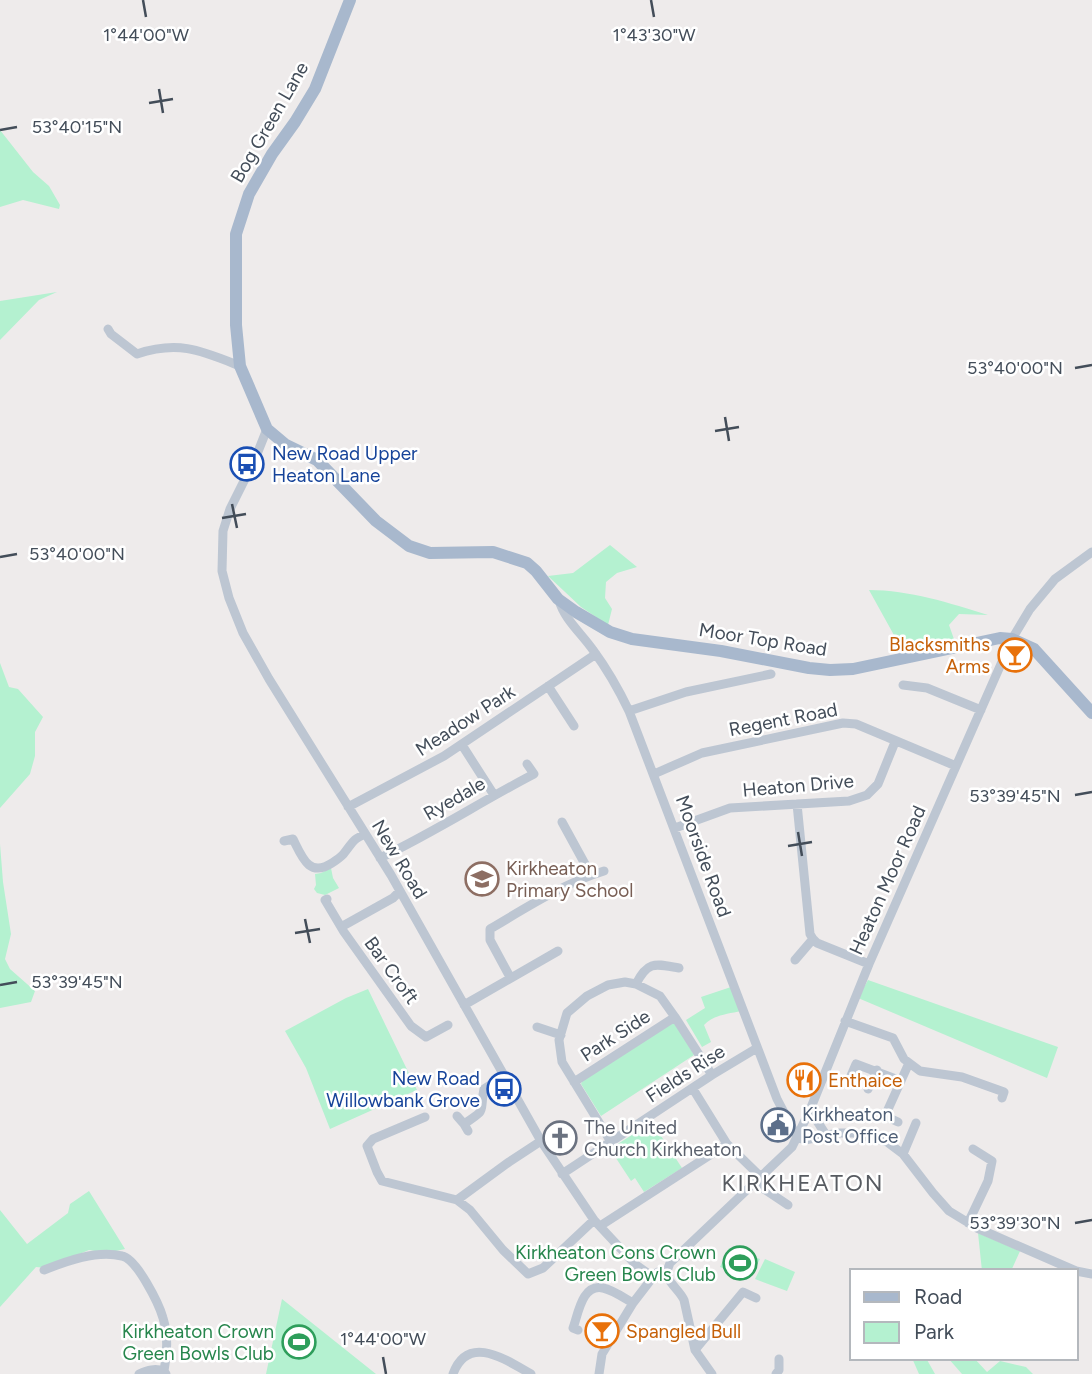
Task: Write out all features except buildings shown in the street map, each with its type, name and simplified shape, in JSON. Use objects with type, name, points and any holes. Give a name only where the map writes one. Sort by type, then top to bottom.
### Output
[{"type":"main road","name":"Bog Green Lane","points":[[267,429],[240,366],[236,325],[236,234],[249,194],[315,89],[350,0]]},
{"type":"main road","name":"Moor Top Road","points":[[267,429],[286,446],[317,460],[376,521],[409,546],[430,553],[493,552],[527,563],[558,599],[610,632],[632,639],[830,670],[853,669],[1000,638],[1012,639]]},
{"type":"main road","points":[[1012,639],[1034,649],[1092,713]]},
{"type":"street","points":[[108,328],[111,334],[137,354],[174,347],[203,352],[240,366]]},
{"type":"street","name":"New Road","points":[[267,429],[230,509],[223,531],[222,571],[243,633],[400,891],[562,1174],[597,1223],[636,1265],[653,1277]]},
{"type":"street","name":"Heaton Moor Road","points":[[667,1271],[670,1263],[792,1147],[1012,639],[1030,609],[1055,579],[1092,552]]},
{"type":"street","name":"Moorside Road","points":[[558,599],[564,613],[618,687],[629,711],[757,1048],[777,1099],[796,1137]]},
{"type":"street","name":"Meadow Park","points":[[348,807],[444,757],[596,654]]},
{"type":"street","points":[[629,711],[686,692],[771,674]]},
{"type":"street","points":[[903,685],[927,688],[981,710]]},
{"type":"street","points":[[548,686],[574,726]]},
{"type":"street","name":"Regent Road","points":[[654,774],[702,753],[843,723],[856,724],[956,766]]},
{"type":"street","name":"Heaton Drive","points":[[675,828],[730,808],[849,801],[867,795],[878,784],[895,741]]},
{"type":"street","points":[[462,745],[495,795]]},
{"type":"street","name":"Ryedale","points":[[380,858],[534,774],[527,764]]},
{"type":"street","points":[[797,804],[810,934],[813,940],[869,964]]},
{"type":"street","points":[[562,822],[591,875]]},
{"type":"street","points":[[290,838],[304,861],[319,869],[338,859],[349,844],[365,834]]},
{"type":"street","points":[[510,977],[490,940],[490,929],[591,875],[604,871]]},
{"type":"street","points":[[341,927],[393,898],[400,891]]},
{"type":"street","name":"Bar Croft","points":[[327,899],[325,900],[341,927],[411,1026],[426,1037],[448,1025]]},
{"type":"street","points":[[794,961],[813,940]]},
{"type":"street","points":[[464,1005],[558,951]]},
{"type":"street","points":[[636,984],[641,973],[656,964],[679,968]]},
{"type":"street","points":[[611,1142],[562,1062],[559,1041],[567,1013],[587,996],[608,985],[625,982],[636,984],[660,996],[712,1075]]},
{"type":"street","name":"Park Side","points":[[574,1082],[675,1017]]},
{"type":"street","points":[[845,1021],[893,1038],[904,1059],[920,1071],[962,1077],[1004,1092],[1002,1098]]},
{"type":"street","points":[[537,1027],[561,1035]]},
{"type":"street","name":"Fields Rise","points":[[562,1174],[757,1048]]},
{"type":"street","points":[[898,1122],[885,1116],[909,1063]]},
{"type":"street","points":[[849,1078],[856,1064],[901,1081]]},
{"type":"street","points":[[868,1089],[877,1070]]},
{"type":"street","points":[[463,1124],[480,1113],[484,1089],[504,1076]]},
{"type":"street","points":[[693,1089],[727,1144],[758,1180],[788,1205]]},
{"type":"street","points":[[810,1110],[826,1135]]},
{"type":"street","points":[[422,1121],[373,1139],[367,1146],[382,1181],[457,1200],[470,1210],[503,1250],[528,1274],[543,1268],[597,1223],[727,1144]]},
{"type":"street","points":[[903,1154],[916,1123]]},
{"type":"street","points":[[796,1137],[804,1140],[845,1132],[887,1142],[903,1154],[950,1211],[977,1228],[1071,1269]]},
{"type":"street","points":[[457,1200],[541,1141]]},
{"type":"street","points":[[968,1223],[988,1181],[992,1161],[973,1149]]},
{"type":"street","points":[[44,1270],[76,1258],[104,1255],[129,1259],[145,1281],[164,1320],[167,1356],[165,1373],[157,1368],[139,1374]]},
{"type":"street","points":[[598,1374],[602,1354],[633,1303],[658,1272],[667,1271],[668,1278],[684,1300],[695,1350],[712,1374]]},
{"type":"street","points":[[578,1330],[573,1328],[586,1293],[591,1289],[603,1288],[633,1303]]},
{"type":"street","points":[[695,1350],[743,1292],[756,1298]]},
{"type":"street","points":[[453,1374],[459,1361],[472,1352],[483,1352],[497,1355],[531,1374]]},
{"type":"street","points":[[776,1374],[779,1370],[779,1359]]},
{"type":"green space","points":[[0,130],[33,172],[49,186],[60,205],[59,209],[23,200],[0,207]]},
{"type":"green space","points":[[57,292],[39,300],[0,340],[0,301]]},
{"type":"green space","points":[[610,545],[637,567],[617,573],[606,582],[605,598],[612,609],[608,625],[581,607],[548,576],[573,573]]},
{"type":"green space","points":[[869,590],[914,595],[988,615],[959,614],[949,625],[955,642],[905,655]]},
{"type":"green space","points":[[0,663],[9,687],[18,689],[43,717],[35,732],[35,756],[30,774],[0,808]]},
{"type":"green space","points":[[0,844],[11,934],[5,959],[10,969],[35,991],[31,1002],[0,1008]]},
{"type":"green space","points":[[331,868],[339,888],[325,895],[317,893],[314,889],[315,874]]},
{"type":"green space","points":[[868,980],[1058,1047],[1047,1078],[858,998]]},
{"type":"green space","points":[[731,987],[741,1011],[716,1017],[704,1025],[711,1042],[702,1047],[686,1020],[705,1008],[701,997]]},
{"type":"green space","points":[[368,989],[417,1090],[330,1129],[306,1068],[285,1031]]},
{"type":"green space","points":[[673,1023],[677,1025],[694,1055],[601,1116],[581,1084],[583,1079]]},
{"type":"green space","points":[[652,1122],[682,1168],[644,1192],[635,1178],[631,1181],[610,1149]]},
{"type":"green space","points":[[89,1191],[125,1249],[107,1253],[89,1250],[46,1268],[36,1267],[0,1307],[0,1210],[27,1244],[68,1213],[70,1204]]},
{"type":"green space","points":[[978,1233],[1020,1251],[1012,1269],[982,1269]]},
{"type":"green space","name":"Kirkheaton Cons Crown Green Bowls Club","points":[[729,1248],[760,1259],[750,1278],[720,1267]]},
{"type":"green space","points":[[765,1259],[795,1272],[787,1291],[755,1279]]},
{"type":"green space","points":[[282,1299],[376,1374],[266,1374]]},
{"type":"green space","points":[[913,1360],[927,1360],[935,1374],[919,1374]]},
{"type":"green space","points":[[950,1360],[976,1360],[987,1372],[1000,1361],[1026,1367],[1033,1374],[962,1374]]},
{"type":"place","name":"New Road Upper Heaton Lane","points":[[247,464]]},
{"type":"place","name":"Blacksmiths Arms","points":[[1015,655]]},
{"type":"place","name":"Kirkheaton Primary School","points":[[482,879]]},
{"type":"place","name":"Enthaice","points":[[804,1080]]},
{"type":"place","name":"New Road Willowbank Grove","points":[[504,1089]]},
{"type":"place","name":"Kirkheaton Post Office","points":[[778,1125]]},
{"type":"place","name":"The United Church Kirkheaton","points":[[560,1138]]},
{"type":"place","name":"Kirkheaton Cons Crown Green Bowls Club","points":[[740,1263]]},
{"type":"place","name":"Spangled Bull","points":[[602,1331]]},
{"type":"place","name":"Kirkheaton Crown Green Bowls Club","points":[[299,1342]]},
{"type":"district","name":"KIRKHEATON","points":[[803,1183]]}]
